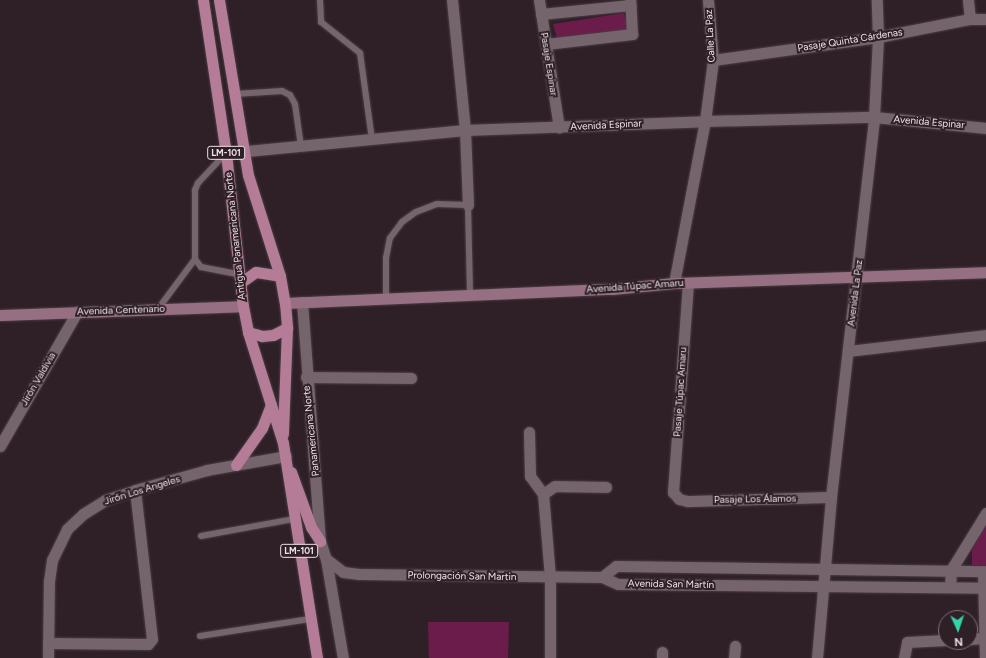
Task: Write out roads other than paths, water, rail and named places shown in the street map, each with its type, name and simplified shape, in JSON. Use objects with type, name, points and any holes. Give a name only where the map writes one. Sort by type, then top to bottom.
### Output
[{"type":"main road","name":"Antigua Panamericana Norte","points":[[203,0],[226,153],[243,306],[248,332],[283,443],[317,658]]},
{"type":"main road","name":"Antigua Panamericana Norte","points":[[219,0],[248,175],[280,276],[285,302],[287,328],[283,443]]},
{"type":"main road","points":[[239,278],[256,272],[280,276]]},
{"type":"main road","name":"Avenida Túpac Amaru","points":[[285,302],[612,289],[688,282],[857,278],[986,272]]},
{"type":"main road","name":"Avenida Centenario","points":[[0,315],[243,306]]},
{"type":"main road","points":[[248,332],[262,336],[273,336],[287,328]]},
{"type":"main road","points":[[236,465],[264,424],[271,405]]},
{"type":"main road","points":[[286,459],[297,485],[311,527],[320,541]]},
{"type":"street","points":[[452,0],[465,130],[468,205]]},
{"type":"street","name":"Pasaje Espinar","points":[[539,0],[559,127]]},
{"type":"street","name":"Calle La Paz","points":[[674,283],[705,121],[713,60],[708,0]]},
{"type":"street","name":"Avenida La Paz","points":[[817,658],[831,498],[874,117],[878,37],[877,0]]},
{"type":"street","points":[[968,0],[970,19]]},
{"type":"street","points":[[541,14],[630,2],[632,34],[546,44]]},
{"type":"street","name":"Pasaje Quinta Cárdenas","points":[[713,60],[878,37],[970,19],[986,19]]},
{"type":"street","name":"Avenida Espinar","points":[[226,153],[465,130],[705,121],[874,117],[986,128]]},
{"type":"street","name":"Pasaje Túpac Amaru","points":[[679,499],[673,492],[688,282]]},
{"type":"street","name":"Panamericana Norte","points":[[302,302],[306,377],[319,510],[320,541],[326,559],[343,658]]},
{"type":"street","name":"Jirón Valdivia","points":[[0,446],[77,312]]},
{"type":"street","points":[[848,351],[986,335]]},
{"type":"street","points":[[306,377],[411,378]]},
{"type":"street","points":[[529,432],[530,476],[543,494],[550,578],[550,658]]},
{"type":"street","name":"Jirón Los Angeles","points":[[48,658],[49,580],[58,543],[67,529],[82,514],[105,500],[207,470],[286,459]]},
{"type":"street","points":[[543,494],[555,486],[606,487]]},
{"type":"street","points":[[48,643],[148,644],[152,639],[135,490]]},
{"type":"street","name":"Pasaje Los Álamos","points":[[679,499],[688,501],[831,498]]},
{"type":"street","points":[[950,586],[951,570],[986,513]]},
{"type":"street","name":"Prolongación San Martin","points":[[326,559],[343,572],[359,574],[602,578]]},
{"type":"street","name":"Avenida San Martín","points":[[985,571],[826,567],[616,566],[602,578],[618,584],[950,586],[985,588]]},
{"type":"street","points":[[985,571],[985,658]]},
{"type":"street","points":[[978,638],[984,638]]},
{"type":"street","points":[[904,658],[907,642],[938,640]]},
{"type":"street","points":[[734,658],[735,646]]},
{"type":"lane","points":[[320,0],[321,22],[360,53],[372,139]]},
{"type":"lane","points":[[235,94],[282,90],[290,95],[295,104],[301,146]]},
{"type":"lane","points":[[158,309],[194,259],[195,190],[198,183],[226,153]]},
{"type":"lane","points":[[386,298],[386,258],[390,238],[402,222],[416,212],[437,204],[468,205],[470,295]]},
{"type":"lane","points":[[194,259],[201,267],[239,278]]},
{"type":"lane","points":[[202,536],[294,520]]},
{"type":"lane","points":[[200,636],[310,619]]}]
